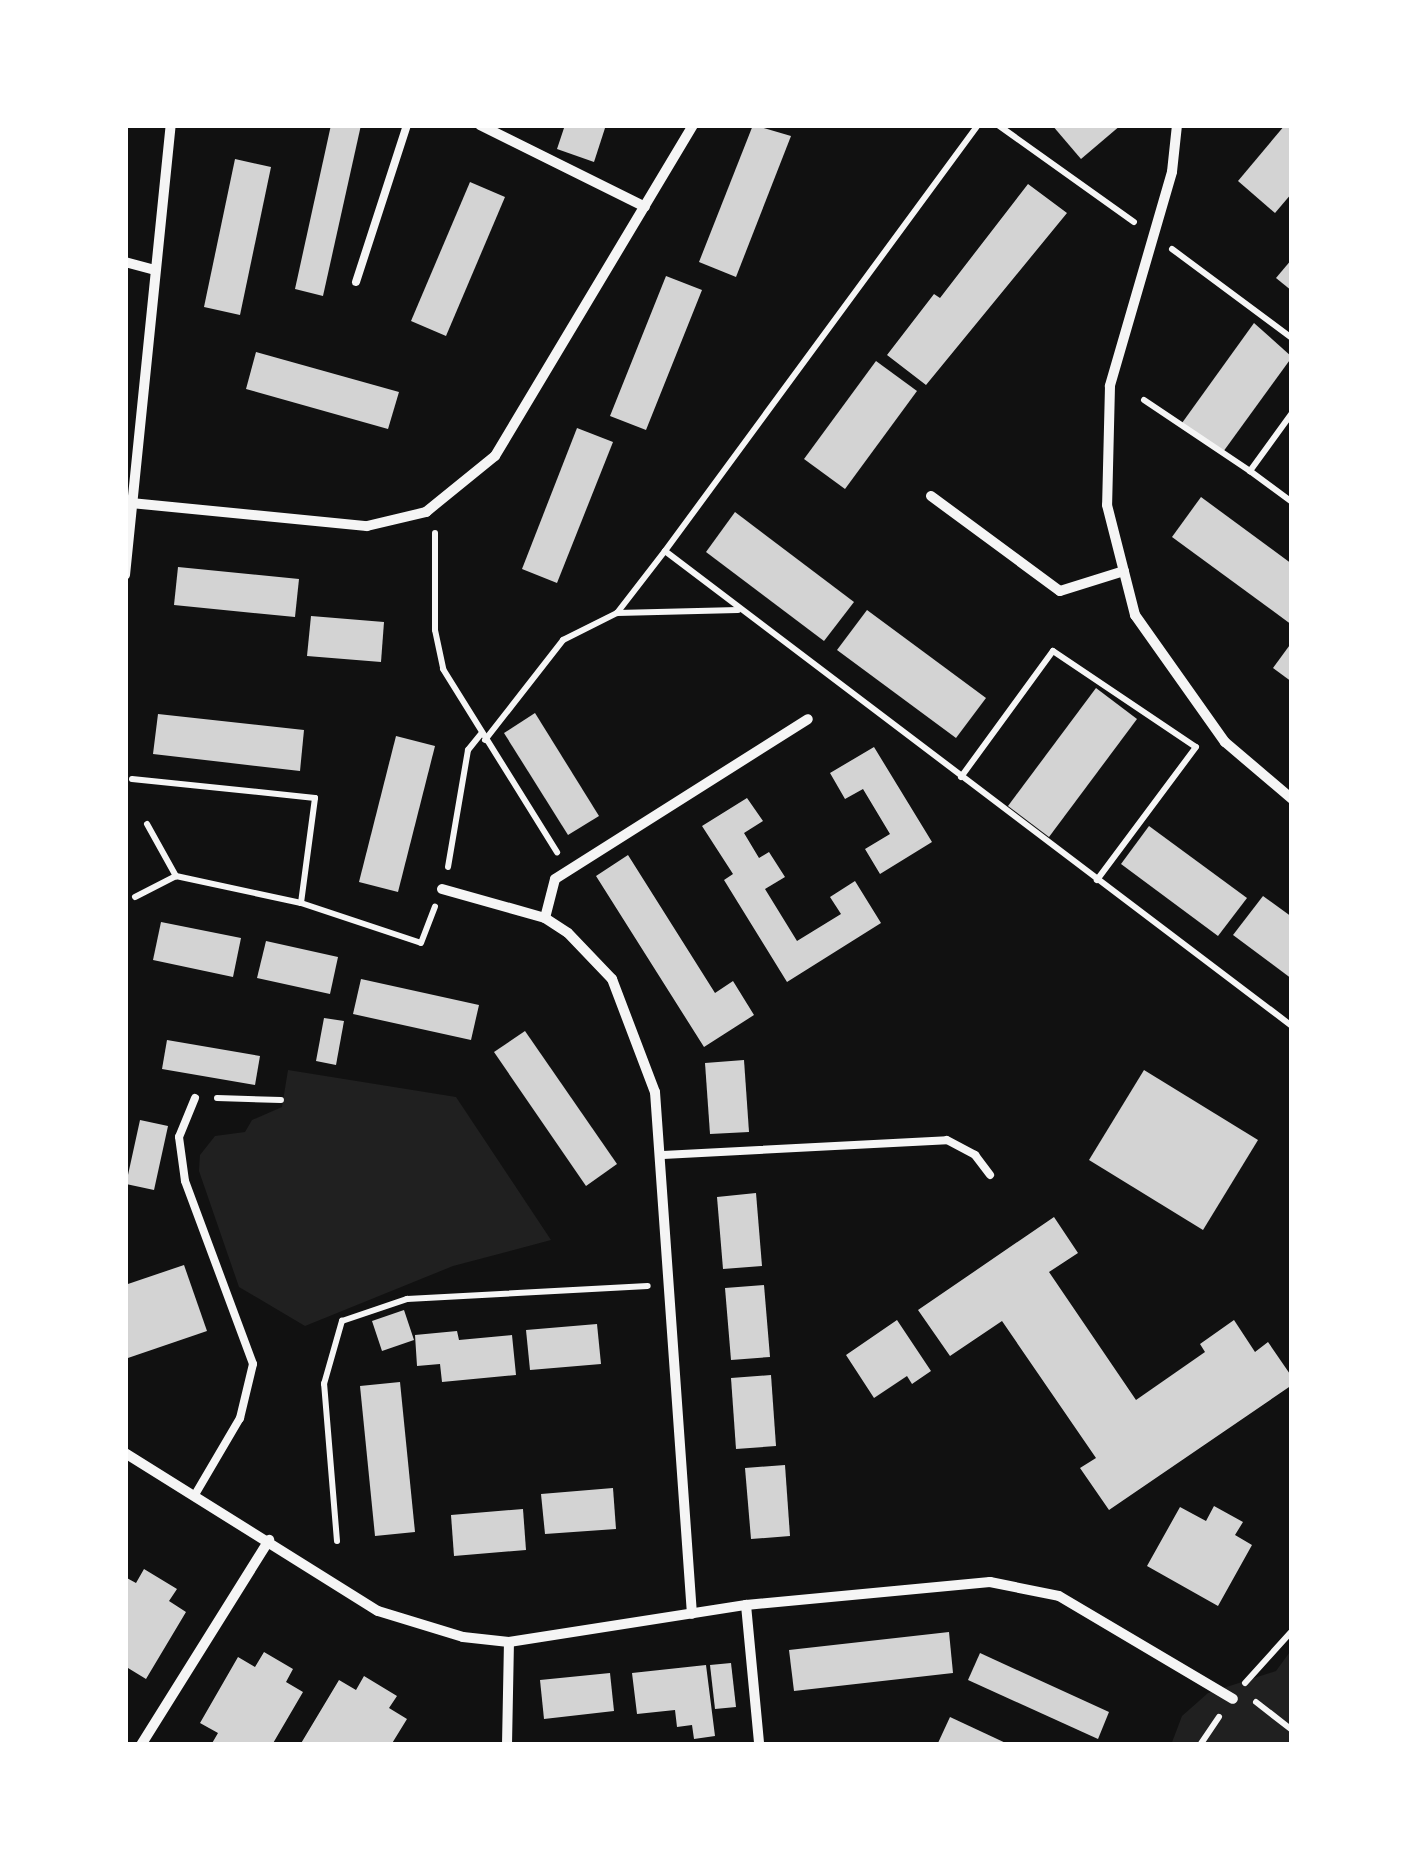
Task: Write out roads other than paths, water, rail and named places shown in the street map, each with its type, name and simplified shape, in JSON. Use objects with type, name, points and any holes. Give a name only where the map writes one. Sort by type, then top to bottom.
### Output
[{"type":"street","points":[[125,574],[170,125]]},
{"type":"street","points":[[480,125],[645,207]]},
{"type":"street","points":[[131,503],[367,526],[426,512],[495,456],[694,125]]},
{"type":"street","points":[[1177,125],[1172,172],[1110,386],[1107,505],[1135,615],[1225,742],[1292,799]]},
{"type":"street","points":[[125,262],[154,270]]},
{"type":"street","points":[[930,496],[1060,590],[1124,571]]},
{"type":"street","points":[[544,918],[555,879],[808,719]]},
{"type":"street","points":[[442,889],[544,918],[612,979],[655,1092],[663,1155],[692,1614]]},
{"type":"street","points":[[125,1452],[378,1611],[463,1637],[509,1642],[746,1605],[990,1582],[1059,1596],[1236,1694]]},
{"type":"street","points":[[142,1745],[269,1540]]},
{"type":"street","points":[[746,1605],[759,1743]]},
{"type":"street","points":[[507,1745],[509,1642]]},
{"type":"lane","points":[[356,282],[407,125]]},
{"type":"lane","points":[[195,1098],[179,1136],[185,1180],[253,1364],[240,1418],[196,1494]]},
{"type":"lane","points":[[663,1155],[947,1140],[974,1155],[990,1174]]}]
